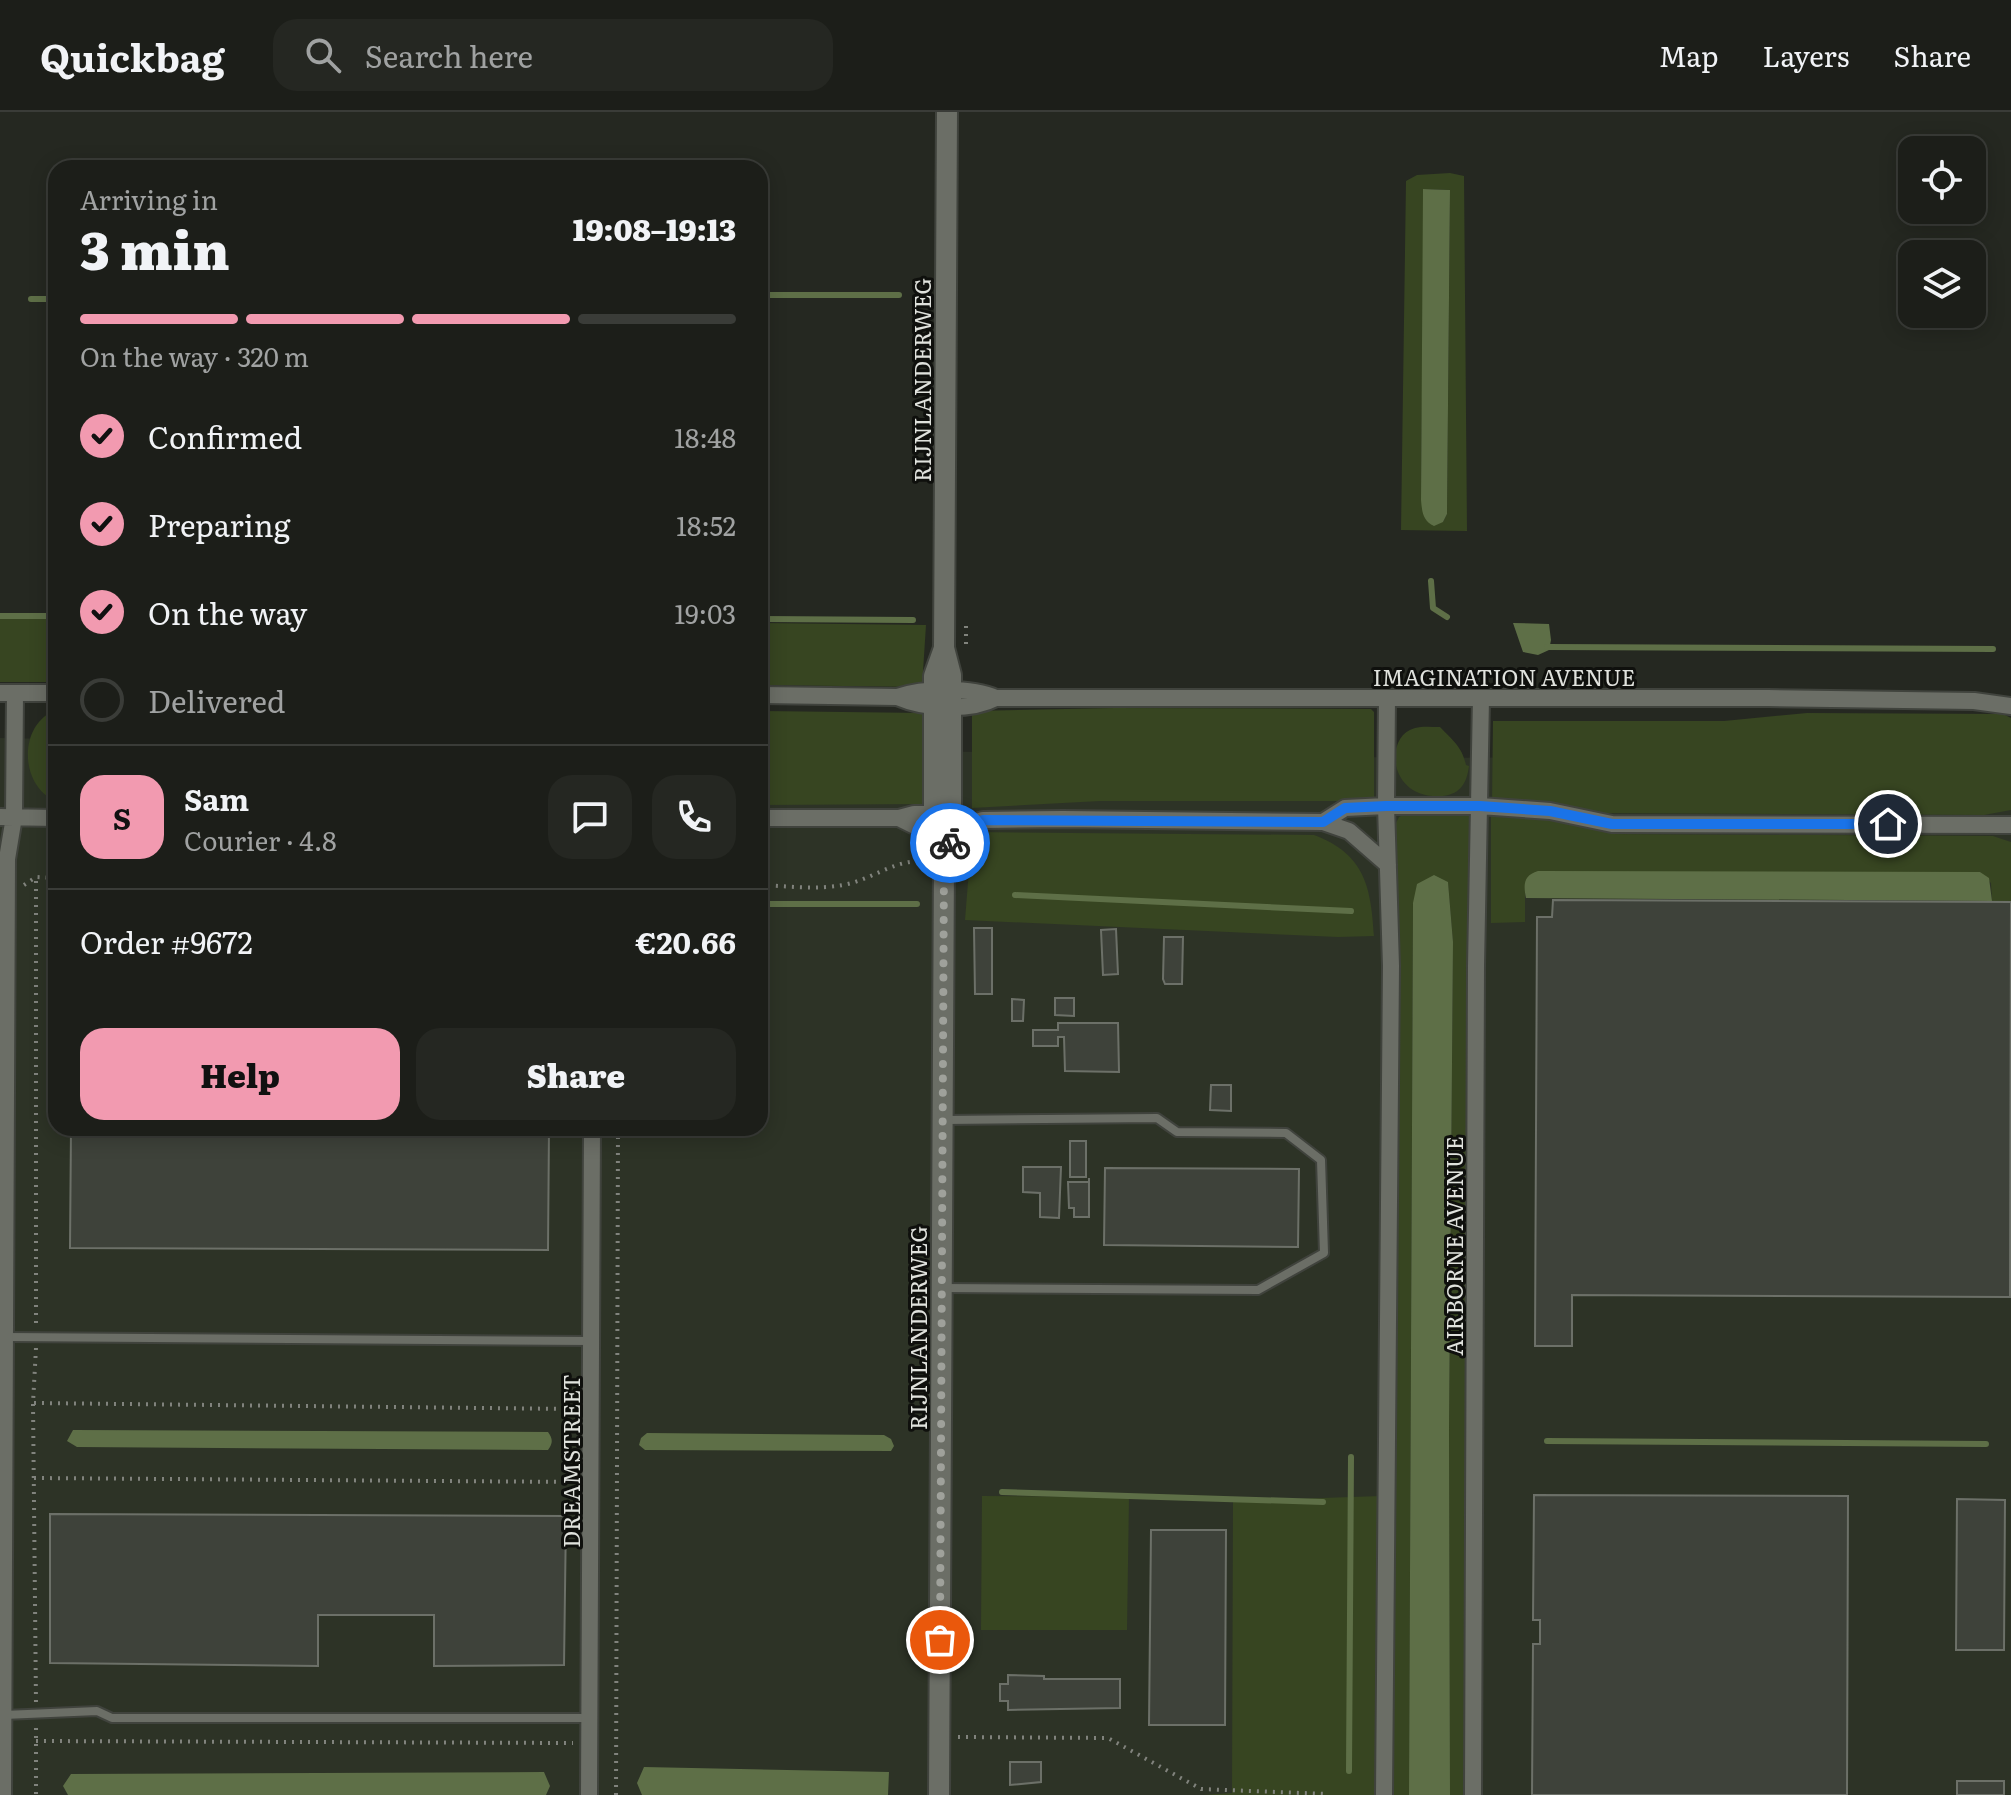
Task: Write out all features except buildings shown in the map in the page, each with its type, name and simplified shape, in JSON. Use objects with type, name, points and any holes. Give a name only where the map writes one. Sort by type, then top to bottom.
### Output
[{"type":"street","name":"RIJNLANDERWEG","points":[[939,1795],[944,861],[934,844],[942,820],[943,698],[934,676],[944,648],[947,112]]},
{"type":"street","name":"IMAGINATION AVENUE","points":[[768,695],[897,697],[914,705],[982,691],[996,698],[1974,701],[2011,706]]},
{"type":"street","points":[[3,1795],[2,1383],[8,894],[7,693],[48,693]]},
{"type":"street","points":[[1384,1795],[1391,982],[1386,806],[1387,698]]},
{"type":"street","name":"AIRBORNE AVENUE","points":[[1473,1795],[1476,966],[1481,698]]},
{"type":"street","points":[[1323,822],[1345,808],[1480,806],[1550,811],[1612,824],[2011,825]]},
{"type":"street","points":[[768,818],[899,818],[913,825],[966,814],[983,820],[1323,822],[1349,831],[1388,865]]},
{"type":"street","points":[[7,817],[48,818]]},
{"type":"street","name":"DREAMSTREET","points":[[589,1795],[592,1136]]},
{"type":"lane","points":[[942,1120],[1157,1118],[1177,1132],[1286,1133],[1321,1160],[1324,1253],[1258,1290],[942,1288]]},
{"type":"lane","points":[[4,1337],[593,1341]]},
{"type":"lane","points":[[3,1715],[97,1711],[112,1718],[590,1718]]},
{"type":"path","points":[[768,885],[839,886],[864,880],[904,861],[944,861]]},
{"type":"path","points":[[8,894],[36,877],[48,878]]},
{"type":"path","points":[[36,877],[36,1336],[33,1403],[36,1795]]},
{"type":"path","name":"DREAMSTREET","points":[[616,1795],[618,1136]]},
{"type":"path","points":[[33,1403],[593,1409]]},
{"type":"path","points":[[34,1478],[592,1482]]},
{"type":"path","points":[[940,1735],[1108,1738],[1201,1789],[1327,1794]]},
{"type":"path","points":[[36,1741],[616,1744]]},
{"type":"shaded area","points":[[1450,173],[1464,176],[1467,531],[1401,530],[1406,181],[1417,175]],"holes":[[[1424,189],[1450,190],[1447,514],[1443,522],[1421,500]]]},
{"type":"shaded area","points":[[1423,189],[1450,190],[1447,514],[1443,522],[1434,526],[1424,516],[1421,500]]},
{"type":"shaded area","points":[[0,613],[48,614],[48,682],[0,682]]},
{"type":"shaded area","points":[[768,623],[926,625],[922,687],[768,685]]},
{"type":"shaded area","points":[[1513,623],[1549,624],[1549,650],[1538,655],[1523,652]]},
{"type":"shaded area","points":[[1371,709],[1374,712],[1374,801],[1100,801],[972,808],[972,711]]},
{"type":"shaded area","points":[[768,711],[925,713],[925,804],[768,805]]},
{"type":"shaded area","points":[[1807,713],[2003,714],[2011,718],[2011,810],[1984,815],[1605,813],[1492,803],[1493,721],[1724,721]]},
{"type":"shaded area","points":[[48,715],[48,796],[35,782],[28,755],[35,728]]},
{"type":"shaded area","points":[[1418,727],[1440,727],[1459,748],[1469,766],[1468,772],[1465,782],[1454,793],[1425,795],[1411,789],[1402,779],[1396,767],[1395,754],[1405,733]]},
{"type":"shaded area","points":[[0,738],[48,739],[48,1136],[768,1136],[768,749],[1433,758],[2011,754],[2011,1795],[0,1795]]},
{"type":"shaded area","points":[[1491,813],[1558,819],[1614,834],[1993,836],[2011,842],[2011,902],[1992,901],[1991,883],[1980,872],[1739,872],[1525,893],[1525,922],[1491,923]]},
{"type":"shaded area","points":[[1404,814],[1471,817],[1467,1795],[1450,1795],[1453,942],[1448,883],[1413,903],[1409,1795],[1391,1795],[1396,823]]},
{"type":"shaded area","points":[[972,832],[1314,835],[1331,843],[1355,862],[1371,902],[1374,936],[1338,937],[965,920]]},
{"type":"shaded area","points":[[1538,871],[1980,872],[1989,878],[1992,901],[1526,898],[1526,881]]},
{"type":"shaded area","points":[[1434,875],[1448,882],[1453,942],[1450,1795],[1409,1795],[1413,903],[1417,884]]},
{"type":"shaded area","points":[[73,1430],[548,1432],[552,1441],[548,1450],[77,1447],[67,1441]]},
{"type":"shaded area","points":[[647,1433],[884,1435],[891,1439],[894,1446],[891,1451],[645,1450],[639,1445]]},
{"type":"shaded area","points":[[982,1496],[1129,1497],[1127,1630],[981,1630]]},
{"type":"shaded area","points":[[1381,1496],[1379,1795],[1203,1795],[1232,1793],[1233,1501]]},
{"type":"shaded area","points":[[644,1767],[889,1772],[888,1795],[642,1795],[637,1783]]},
{"type":"shaded area","points":[[544,1772],[550,1786],[546,1795],[68,1795],[63,1786],[71,1774]]},
{"type":"waterway","points":[[768,295],[899,295]]},
{"type":"waterway","points":[[31,299],[48,299]]},
{"type":"waterway","points":[[1431,581],[1433,608],[1447,617]]},
{"type":"waterway","points":[[0,616],[48,616]]},
{"type":"waterway","points":[[768,619],[913,620]]},
{"type":"waterway","points":[[1547,647],[1993,649]]},
{"type":"waterway","points":[[1015,895],[1351,911]]},
{"type":"waterway","points":[[768,904],[917,904]]},
{"type":"waterway","points":[[1547,1441],[1986,1444]]},
{"type":"waterway","points":[[1349,1771],[1351,1457]]},
{"type":"waterway","points":[[1002,1492],[1323,1502]]},
{"type":"way so far","points":[[940,1640],[944,861],[950,843]]},
{"type":"route","points":[[950,843],[951,825],[983,820],[1323,822],[1345,808],[1386,806],[1480,806],[1550,811],[1612,824],[1888,824]]}]
